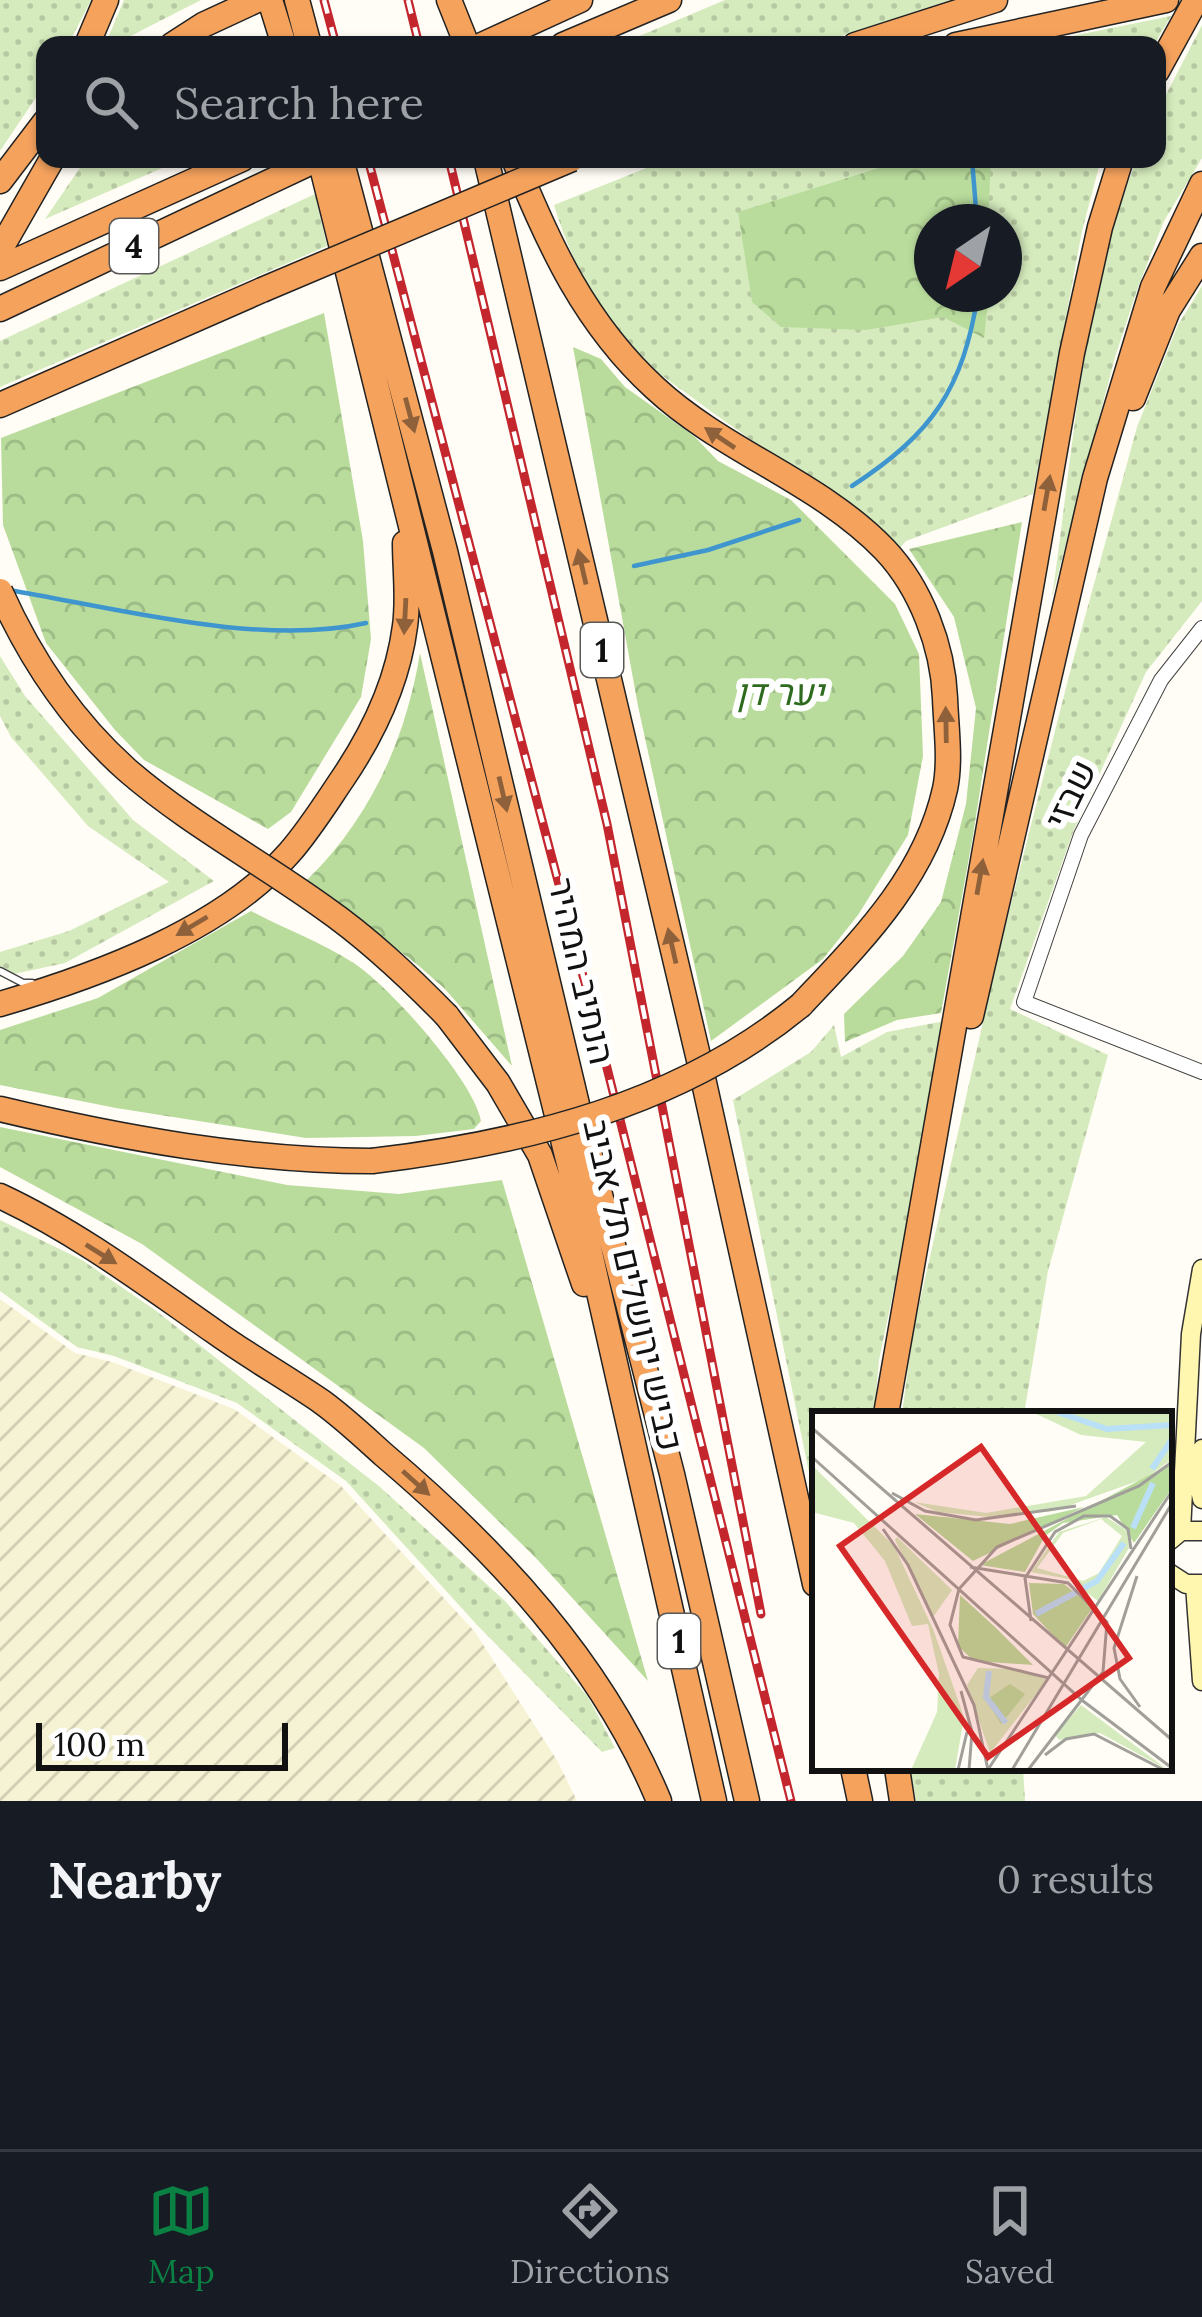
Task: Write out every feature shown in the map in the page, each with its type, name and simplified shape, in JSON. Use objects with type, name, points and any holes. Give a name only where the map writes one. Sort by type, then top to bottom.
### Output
[{"type":"highway","points":[[91,36],[106,0]]},
{"type":"highway","points":[[186,36],[257,0]]},
{"type":"highway","points":[[270,0],[281,36]]},
{"type":"highway","points":[[297,0],[307,36]]},
{"type":"highway","points":[[448,0],[460,36]]},
{"type":"highway","points":[[502,36],[580,0]]},
{"type":"highway","points":[[584,36],[669,0]]},
{"type":"highway","points":[[883,36],[995,0]]},
{"type":"highway","points":[[995,36],[1166,0]]},
{"type":"highway","points":[[1166,55],[1196,0]]},
{"type":"highway","points":[[0,181],[36,134]]},
{"type":"highway","points":[[0,250],[47,168]]},
{"type":"highway","name":"4","points":[[0,268],[222,168]]},
{"type":"highway","name":"4","points":[[0,309],[300,168]]},
{"type":"highway","name":"כביש ירושלים תל אביב","points":[[321,168],[632,1423],[715,1801]]},
{"type":"highway","name":"הנתיב המהיר","points":[[343,168],[446,551],[580,1118],[672,1474],[746,1801]]},
{"type":"highway","name":"1","points":[[488,168],[694,1037],[812,1571]]},
{"type":"highway","points":[[887,1411],[1072,353],[1117,168]]},
{"type":"highway","points":[[0,405],[518,170],[560,266],[622,355],[716,437],[823,500],[886,551],[938,643],[944,674],[946,785],[933,829],[889,908],[801,1005],[766,1035],[733,1054],[604,1113],[510,1140],[372,1162],[244,1153],[127,1136],[0,1109]]},
{"type":"highway","points":[[902,1323],[1095,478],[1135,338],[1172,242],[1202,184]]},
{"type":"highway","points":[[1038,716],[1136,388],[1168,310],[1202,256]]},
{"type":"highway","points":[[0,1004],[66,984],[170,939],[241,896],[289,853],[356,759],[398,668],[406,622],[404,499]]},
{"type":"highway","points":[[0,591],[21,638],[44,673],[125,768],[369,941],[447,1016],[498,1083],[540,1155],[632,1423]]},
{"type":"highway","points":[[0,1196],[119,1265],[323,1403],[418,1484],[509,1572],[576,1656],[634,1744],[659,1801]]},
{"type":"highway","points":[[855,1771],[860,1801]]},
{"type":"highway","points":[[897,1771],[902,1801]]},
{"type":"street","name":"שבזי","points":[[1202,628],[1161,680],[1081,835],[1024,1002],[1202,1072]]},
{"type":"street","points":[[1202,1269],[1190,1334],[1175,1536],[1202,1531]]},
{"type":"street","points":[[1202,1449],[1198,1485],[1202,1499]]},
{"type":"street","points":[[1198,1584],[1202,1681]]},
{"type":"lane","points":[[0,971],[23,983],[66,984]]},
{"type":"lane","points":[[644,1481],[672,1474]]},
{"type":"shaded area","points":[[0,1299],[75,1353],[112,1362],[234,1409],[341,1486],[475,1632],[558,1762],[577,1801],[0,1801]]},
{"type":"green space","points":[[0,0],[91,0],[73,36],[36,36],[36,97],[0,151]]},
{"type":"green space","points":[[124,0],[201,0],[131,36],[109,36]]},
{"type":"green space","points":[[725,0],[950,0],[841,36],[639,36]]},
{"type":"green space","points":[[1171,16],[1159,36],[1072,36]]},
{"type":"green space","points":[[1202,25],[1202,158],[1164,221],[1138,287],[1052,597],[1082,375],[1103,265],[1134,168],[1166,168],[1166,95]]},
{"type":"green space","points":[[80,168],[162,168],[45,219]]},
{"type":"green space","points":[[646,168],[1099,168],[1082,231],[1033,494],[906,541],[898,550],[637,355],[590,289],[554,205]]},
{"type":"green space","points":[[879,168],[991,168],[989,204],[914,204],[914,312],[987,312],[984,338],[943,317],[866,330],[781,327],[752,302],[738,212]]},
{"type":"green space","points":[[315,194],[327,246],[0,387],[0,341]]},
{"type":"green space","points":[[1202,286],[1202,601],[1146,672],[1073,832],[1010,1009],[1108,1055],[1048,1271],[1025,1411],[902,1411],[913,1332],[999,951],[1137,427],[1178,325]]},
{"type":"green space","points":[[324,313],[363,541],[371,639],[361,697],[291,812],[268,829],[144,760],[46,643],[3,525],[1,438]]},
{"type":"green space","name":"יער דן","points":[[573,347],[601,359],[625,387],[694,436],[718,461],[791,500],[895,604],[919,654],[923,756],[908,835],[858,915],[823,959],[711,1041],[638,706]]},
{"type":"green space","points":[[1022,522],[941,1013],[897,1020],[845,1042],[844,1014],[903,956],[941,902],[966,804],[976,708],[954,617],[909,549]]},
{"type":"green space","points":[[420,653],[512,1066],[445,989],[307,880],[349,831],[382,776],[405,716]]},
{"type":"green space","points":[[0,656],[25,696],[133,820],[214,881],[65,963],[0,977],[0,952],[69,931],[169,882],[88,826],[11,737],[0,716]]},
{"type":"green space","points":[[251,911],[340,955],[386,990],[463,1082],[481,1121],[474,1129],[416,1136],[306,1138],[0,1085],[0,1030],[98,998]]},
{"type":"green space","points":[[950,1020],[879,1360],[874,1411],[812,1411],[812,1487],[733,1100],[811,1052],[834,1025],[841,1057],[887,1032]]},
{"type":"green space","points":[[0,1127],[287,1185],[399,1194],[502,1180],[648,1681],[535,1557],[424,1448],[142,1244],[0,1167]]},
{"type":"green space","points":[[0,1220],[82,1260],[155,1310],[380,1487],[505,1601],[588,1697],[615,1748],[602,1752],[346,1481],[237,1403],[114,1356],[77,1347],[0,1291]]},
{"type":"green space","points":[[911,1771],[1023,1771],[1025,1801],[916,1801]]},
{"type":"waterway","points":[[973,168],[976,204]]},
{"type":"waterway","points":[[852,486],[904,447],[940,406],[963,357],[975,312]]},
{"type":"waterway","points":[[634,566],[708,550],[799,520]]},
{"type":"waterway","points":[[9,590],[235,628],[325,629],[366,623]]},
{"type":"railway","points":[[324,0],[334,36]]},
{"type":"railway","points":[[408,0],[417,36]]},
{"type":"railway","points":[[370,168],[603,1052],[791,1801]]},
{"type":"railway","points":[[451,168],[607,824],[761,1614]]}]
